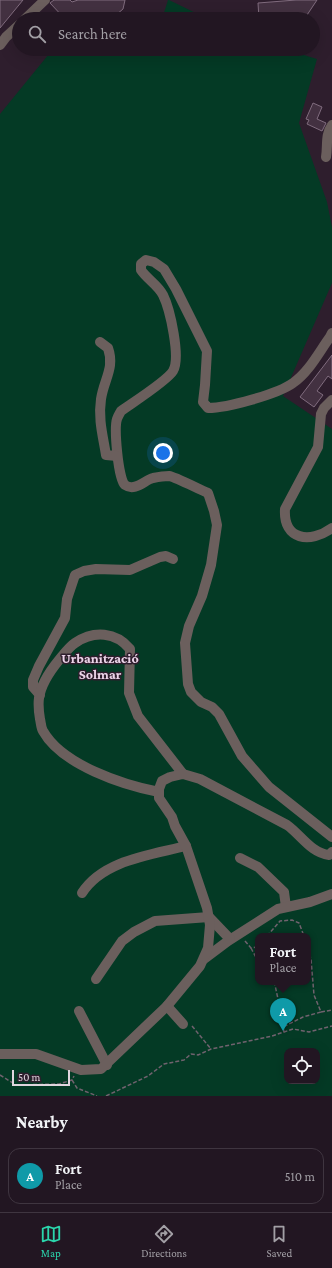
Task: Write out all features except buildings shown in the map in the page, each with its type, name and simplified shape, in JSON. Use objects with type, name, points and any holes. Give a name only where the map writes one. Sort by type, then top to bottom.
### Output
[{"type":"street","points":[[32,12],[45,0]]},
{"type":"street","points":[[0,45],[12,31]]},
{"type":"street","points":[[326,156],[328,149],[326,138],[332,125]]},
{"type":"street","points":[[332,333],[306,370],[293,383],[263,396],[216,408],[208,408],[203,402],[207,351],[164,269],[154,262],[146,260],[141,264],[141,270],[163,295],[175,343],[175,362],[173,371],[165,379],[121,411],[117,418],[115,430],[117,456],[122,480],[125,485],[132,487],[140,485],[152,478],[169,476],[208,493],[214,511],[217,526],[211,565],[202,596],[189,626],[185,643],[188,684],[191,692],[201,702],[212,707],[219,714],[242,756],[269,787],[332,837]]},
{"type":"street","points":[[100,342],[108,348],[111,359],[110,368],[101,399],[101,432],[106,455],[117,456]]},
{"type":"street","points":[[332,400],[320,414],[318,447],[285,509],[284,520],[290,530],[296,535],[304,537],[314,538],[332,528]]},
{"type":"street","points":[[40,694],[33,686],[33,680],[65,618],[67,599],[75,575],[84,570],[130,570],[160,556],[166,556],[173,560]]},
{"type":"street","points":[[159,792],[121,783],[71,760],[54,747],[42,730],[39,715],[40,694],[52,668],[75,643],[90,636],[104,634],[114,636],[124,641],[130,649],[129,693],[138,716],[183,774]]},
{"type":"street","points":[[0,1054],[36,1054],[81,1070],[101,1069],[107,1065],[167,1006],[200,966],[208,948],[209,917],[186,846],[172,818],[159,798],[162,781],[170,777],[183,774],[200,779],[257,808],[286,825],[294,830],[314,850],[329,855],[332,852]]},
{"type":"street","points":[[82,893],[87,885],[106,871],[128,860],[186,846]]},
{"type":"street","points":[[240,858],[258,867],[284,892],[286,907]]},
{"type":"street","points":[[203,960],[234,936],[278,909],[326,898],[332,894]]},
{"type":"street","points":[[96,979],[122,941],[134,932],[155,921],[209,917],[234,936]]},
{"type":"street","points":[[167,1006],[188,1025]]},
{"type":"street","points":[[79,1011],[107,1065]]},
{"type":"path","points":[[270,933],[280,921],[292,920],[299,923],[303,933]]},
{"type":"path","points":[[234,936],[251,948],[255,955]]},
{"type":"path","points":[[251,948],[255,947]]},
{"type":"path","points":[[311,959],[314,995],[321,1012]]},
{"type":"path","points":[[275,985],[281,1013],[290,1016],[292,1023]]},
{"type":"path","points":[[284,1032],[283,1027],[303,1017],[332,1010]]},
{"type":"path","points":[[188,1025],[211,1049]]},
{"type":"path","points":[[106,1096],[148,1076],[164,1064],[184,1060],[191,1054],[198,1055],[211,1049],[272,1036],[293,1029],[309,1032],[332,1026]]},
{"type":"path","points":[[0,1075],[16,1085],[59,1084],[72,1080],[76,1088],[97,1096]]},
{"type":"green space","points":[[169,0],[194,12],[164,12]]},
{"type":"green space","points":[[47,56],[307,56],[317,59],[299,123],[327,202],[332,227],[332,283],[283,396],[332,429],[332,1096],[0,1096],[0,114]]},
{"type":"place","name":"Fort","points":[[283,1031]]},
{"type":"district","name":"Urbanització Solmar","points":[[100,666]]}]
